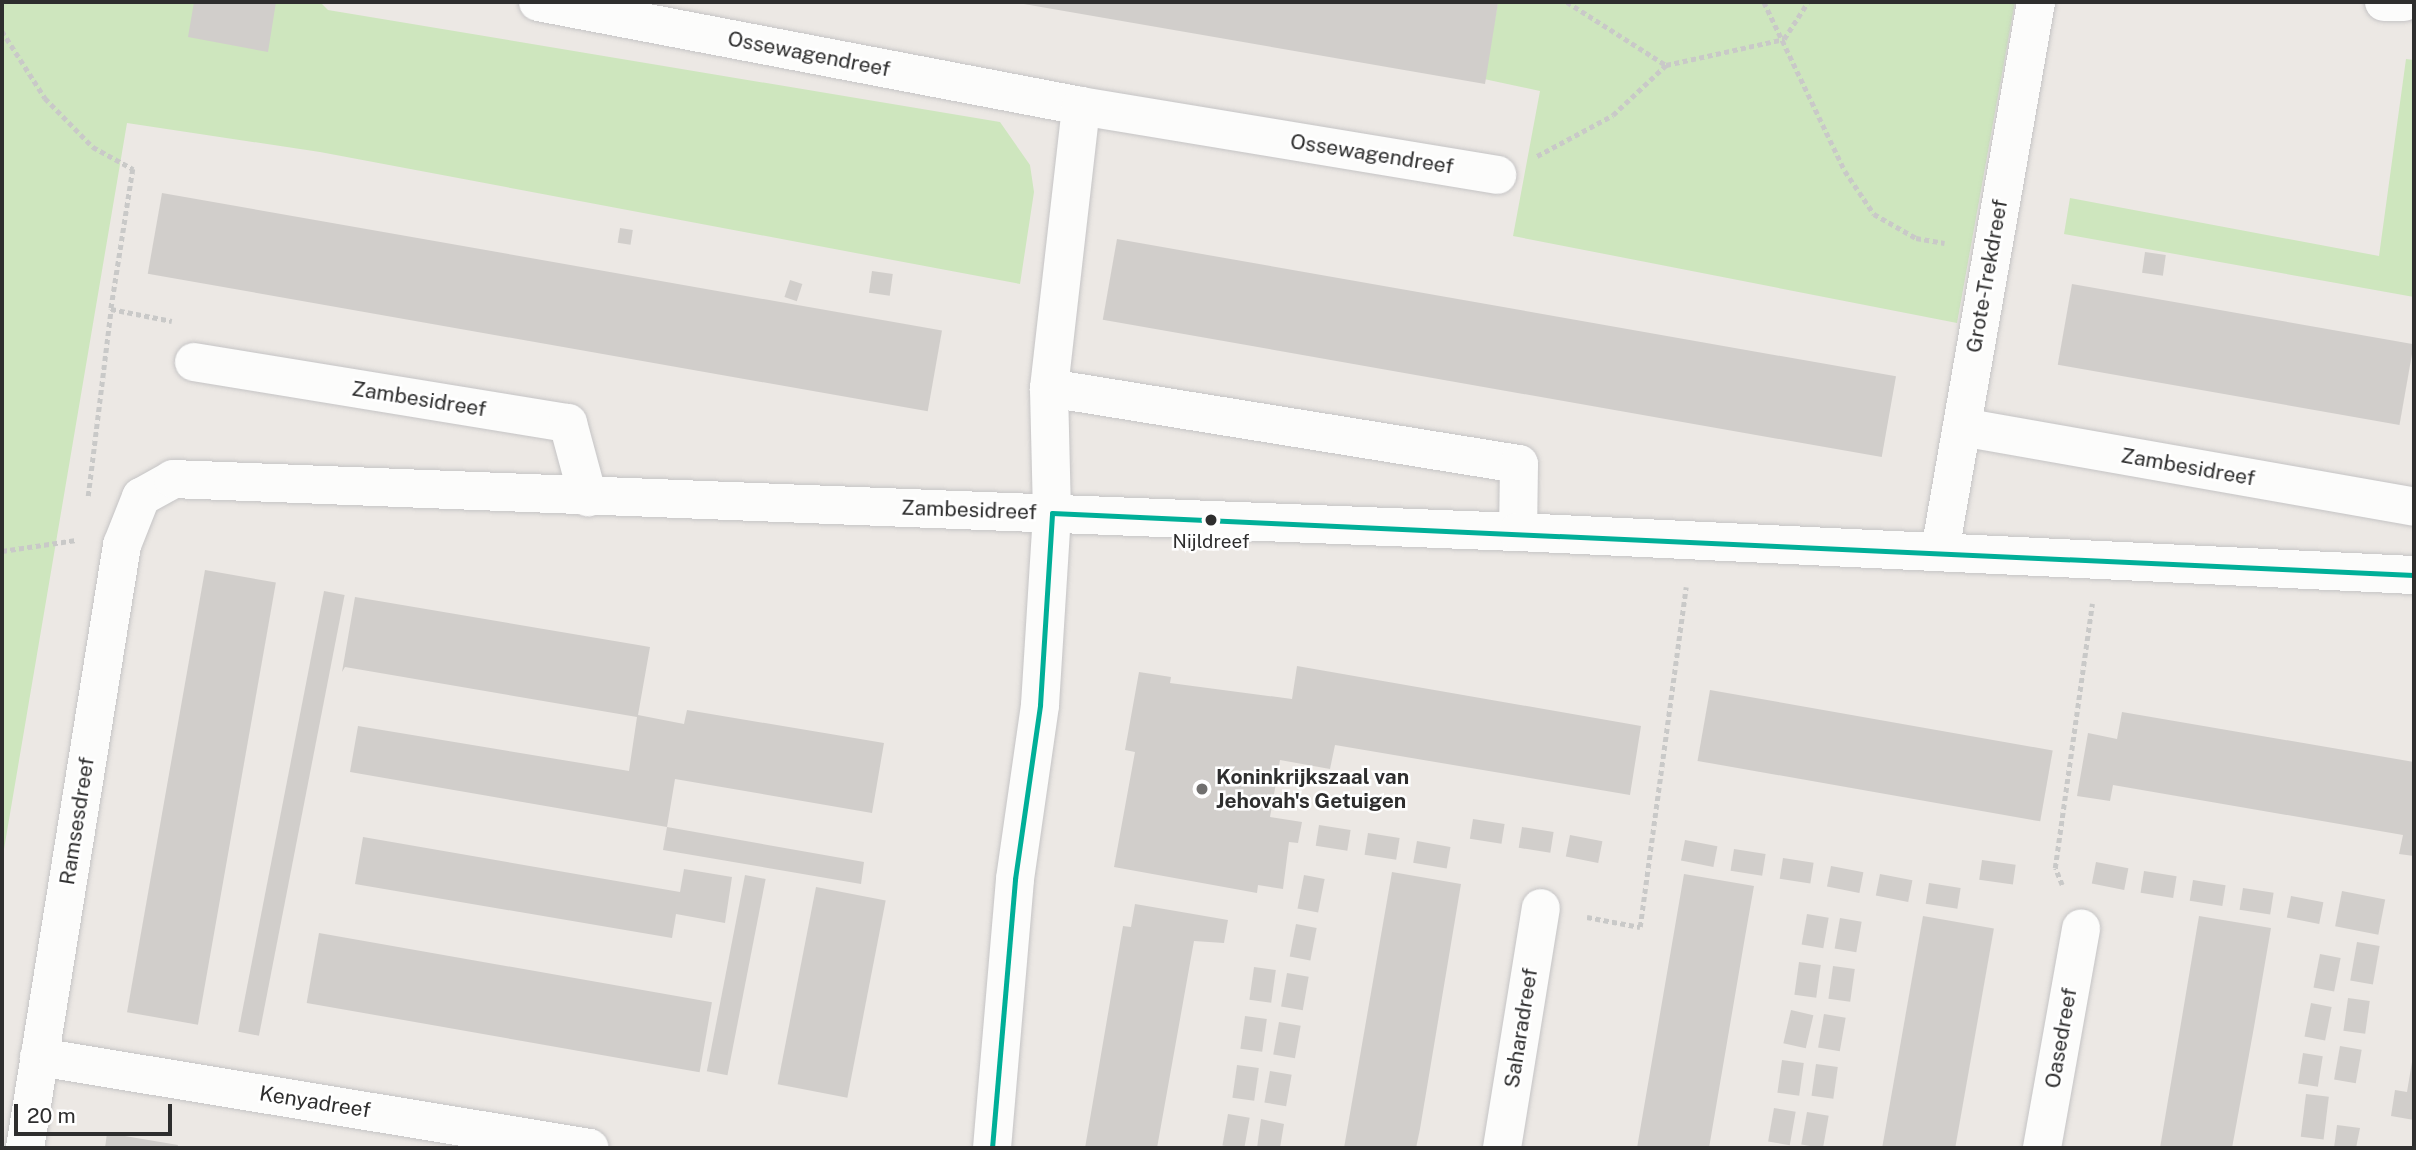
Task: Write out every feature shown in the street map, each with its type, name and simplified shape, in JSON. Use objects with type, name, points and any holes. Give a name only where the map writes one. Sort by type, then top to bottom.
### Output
[{"type":"street","name":"Ossewagendreef","points":[[538,2],[1081,107],[1497,175]]},
{"type":"street","name":"Grote-Trekdreef","points":[[1940,551],[1990,251],[2036,2]]},
{"type":"street","points":[[2384,2],[2403,2]]},
{"type":"street","points":[[992,1148],[1015,879],[1040,705],[1052,513],[1049,388],[1081,107]]},
{"type":"street","name":"Zambesidreef","points":[[194,362],[568,423],[588,497]]},
{"type":"street","points":[[1049,388],[1519,464],[1518,533]]},
{"type":"street","name":"Zambesidreef","points":[[1962,427],[2414,507]]},
{"type":"street","name":"Zambesidreef","points":[[141,497],[173,479],[1940,551],[2414,575]]},
{"type":"street","name":"Ramsesdreef","points":[[25,1148],[122,545],[141,497]]},
{"type":"street","name":"Saharadreef","points":[[1502,1148],[1541,908]]},
{"type":"street","name":"Oasedreef","points":[[2042,1148],[2081,928]]},
{"type":"street","name":"Kenyadreef","points":[[39,1057],[590,1148]]},
{"type":"path","points":[[1567,2],[1666,65]]},
{"type":"path","points":[[1764,2],[1845,171],[1874,214],[1916,238],[1990,251]]},
{"type":"path","points":[[1497,175],[1613,115],[1666,65],[1784,39],[1808,2]]},
{"type":"path","points":[[2,31],[45,98],[93,147],[133,169],[111,309],[83,539]]},
{"type":"path","points":[[111,309],[201,327],[194,362]]},
{"type":"path","points":[[2,551],[83,539],[122,545]]},
{"type":"path","points":[[1541,908],[1640,927],[1693,541]]},
{"type":"path","points":[[2081,928],[2054,868],[2098,558]]},
{"type":"green space","points":[[2,2],[320,2],[328,10],[1000,122],[1030,165],[1034,192],[1020,284],[320,152],[127,123],[2,861]]},
{"type":"green space","points":[[1498,2],[2015,2],[1957,323],[1513,236],[1540,91],[1484,79]]},
{"type":"green space","points":[[2406,59],[2414,60],[2414,297],[2064,234],[2070,198],[2379,256]]},
{"type":"building","points":[[194,2],[276,2],[268,52],[188,37]]},
{"type":"building","points":[[1018,3],[1498,3],[1485,84]]},
{"type":"building","points":[[162,193],[942,331],[928,411],[148,274]]},
{"type":"building","points":[[620,228],[633,230],[630,245],[618,243]]},
{"type":"building","points":[[1117,239],[1896,376],[1882,457],[1103,320]]},
{"type":"building","points":[[2145,252],[2166,255],[2163,276],[2142,273]]},
{"type":"building","points":[[872,271],[893,274],[890,296],[869,293]]},
{"type":"building","points":[[790,280],[802,284],[797,301],[784,297]]},
{"type":"building","points":[[2072,284],[2414,344],[2399,425],[2058,365]]},
{"type":"building","points":[[205,570],[276,583],[198,1025],[127,1012]]},
{"type":"building","points":[[324,591],[345,595],[259,1036],[238,1032]]},
{"type":"building","points":[[355,597],[650,647],[638,715],[684,724],[687,710],[884,743],[872,813],[675,779],[667,827],[350,772],[358,726],[629,771],[637,717],[345,667],[342,672]]},
{"type":"building","points":[[1297,666],[1641,726],[1630,795],[1335,745],[1330,769],[1280,760],[1270,817],[1302,822],[1298,843],[1289,842],[1283,889],[1258,885],[1257,893],[1114,867],[1135,752],[1125,750],[1139,672],[1171,677],[1170,683],[1292,699]]},
{"type":"building","points":[[1710,690],[2053,750],[2040,821],[1697,761]]},
{"type":"building","points":[[2122,712],[2414,762],[2414,856],[2399,854],[2403,835],[2113,785],[2110,801],[2077,796],[2088,733],[2117,739]]},
{"type":"building","points":[[1473,819],[1505,824],[1501,844],[1470,839]]},
{"type":"building","points":[[1319,825],[1351,830],[1347,851],[1316,846]]},
{"type":"building","points":[[667,827],[864,862],[861,884],[663,850]]},
{"type":"building","points":[[1522,827],[1554,832],[1550,853],[1519,848]]},
{"type":"building","points":[[1368,833],[1400,838],[1396,860],[1365,855]]},
{"type":"building","points":[[1570,835],[1602,841],[1598,863],[1566,857]]},
{"type":"building","points":[[363,837],[680,892],[684,869],[732,877],[725,923],[676,914],[672,938],[355,884]]},
{"type":"building","points":[[1685,840],[1717,846],[1713,867],[1681,861]]},
{"type":"building","points":[[1417,841],[1450,847],[1447,869],[1413,863]]},
{"type":"building","points":[[1734,849],[1766,854],[1762,876],[1731,871]]},
{"type":"building","points":[[1783,858],[1814,863],[1810,884],[1780,879]]},
{"type":"building","points":[[1982,860],[2016,865],[2013,885],[1979,880]]},
{"type":"building","points":[[2096,862],[2128,868],[2124,890],[2092,884]]},
{"type":"building","points":[[1831,866],[1863,872],[1859,893],[1827,887]]},
{"type":"building","points":[[2144,871],[2177,876],[2173,898],[2141,893]]},
{"type":"building","points":[[1392,872],[1461,884],[1420,1129],[1416,1148],[1344,1148]]},
{"type":"building","points":[[1684,874],[1754,886],[1709,1148],[1637,1148]]},
{"type":"building","points":[[1880,874],[1912,880],[1908,902],[1876,896]]},
{"type":"building","points":[[745,875],[766,879],[727,1075],[707,1071]]},
{"type":"building","points":[[1304,875],[1325,879],[1318,912],[1298,908]]},
{"type":"building","points":[[2193,880],[2226,885],[2222,906],[2190,901]]},
{"type":"building","points":[[1929,883],[1961,888],[1957,909],[1926,904]]},
{"type":"building","points":[[816,887],[886,901],[847,1098],[778,1084]]},
{"type":"building","points":[[2243,888],[2274,893],[2270,915],[2240,910]]},
{"type":"building","points":[[2342,891],[2385,899],[2378,935],[2335,926]]},
{"type":"building","points":[[2291,896],[2323,902],[2319,924],[2287,918]]},
{"type":"building","points":[[1135,904],[1228,920],[1224,943],[1194,941],[1157,1148],[1085,1148],[1123,926],[1131,927]]},
{"type":"building","points":[[1807,914],[1829,918],[1823,948],[1802,945]]},
{"type":"building","points":[[1923,916],[1994,929],[1955,1148],[1882,1147]]},
{"type":"building","points":[[2199,916],[2271,928],[2232,1148],[2160,1148]]},
{"type":"building","points":[[1840,918],[1862,922],[1856,952],[1835,949]]},
{"type":"building","points":[[1296,924],[1317,928],[1310,960],[1290,956]]},
{"type":"building","points":[[319,933],[712,1002],[700,1072],[307,1003]]},
{"type":"building","points":[[2357,942],[2380,946],[2373,984],[2350,980]]},
{"type":"building","points":[[2320,954],[2341,958],[2334,991],[2314,987]]},
{"type":"building","points":[[1799,962],[1821,965],[1816,998],[1794,995]]},
{"type":"building","points":[[1833,966],[1855,969],[1850,1002],[1828,999]]},
{"type":"building","points":[[1254,967],[1276,970],[1271,1003],[1249,1000]]},
{"type":"building","points":[[1287,973],[1309,977],[1303,1010],[1281,1006]]},
{"type":"building","points":[[2348,998],[2370,1001],[2365,1034],[2343,1031]]},
{"type":"building","points":[[2311,1003],[2332,1007],[2325,1040],[2305,1036]]},
{"type":"building","points":[[1791,1010],[1813,1015],[1806,1048],[1783,1043]]},
{"type":"building","points":[[1824,1014],[1846,1018],[1840,1051],[1818,1047]]},
{"type":"building","points":[[1245,1016],[1267,1019],[1262,1052],[1240,1049]]},
{"type":"building","points":[[1279,1022],[1301,1026],[1295,1058],[1273,1054]]},
{"type":"building","points":[[2340,1046],[2362,1050],[2356,1083],[2334,1079]]},
{"type":"building","points":[[2303,1053],[2323,1056],[2318,1087],[2298,1084]]},
{"type":"building","points":[[2413,1056],[2414,1120],[2391,1116],[2395,1090],[2407,1092]]},
{"type":"building","points":[[1782,1060],[1804,1063],[1799,1096],[1777,1093]]},
{"type":"building","points":[[1816,1064],[1838,1067],[1833,1099],[1812,1096]]},
{"type":"building","points":[[1237,1065],[1259,1068],[1254,1101],[1232,1098]]},
{"type":"building","points":[[1270,1071],[1292,1075],[1286,1106],[1264,1103]]},
{"type":"building","points":[[2306,1094],[2329,1097],[2324,1139],[2301,1137]]},
{"type":"building","points":[[1774,1108],[1796,1112],[1790,1145],[1768,1141]]},
{"type":"building","points":[[1807,1112],[1829,1116],[1823,1148],[1801,1144]]},
{"type":"building","points":[[1228,1114],[1250,1118],[1244,1148],[1222,1146]]},
{"type":"building","points":[[1261,1119],[1284,1124],[1280,1148],[1257,1148]]},
{"type":"building","points":[[2337,1125],[2360,1128],[2356,1148],[2334,1148]]},
{"type":"building","points":[[107,1133],[178,1145],[177,1148],[105,1148]]},
{"type":"transit line","points":[[1052,513],[2414,575]]},
{"type":"transit line","points":[[992,1148],[1015,879],[1040,705],[1052,513]]},
{"type":"place","name":"Nijldreef","points":[[1211,520]]},
{"type":"place","name":"Koninkrijkszaal van Jehovah's Getuigen","points":[[1202,789]]}]
